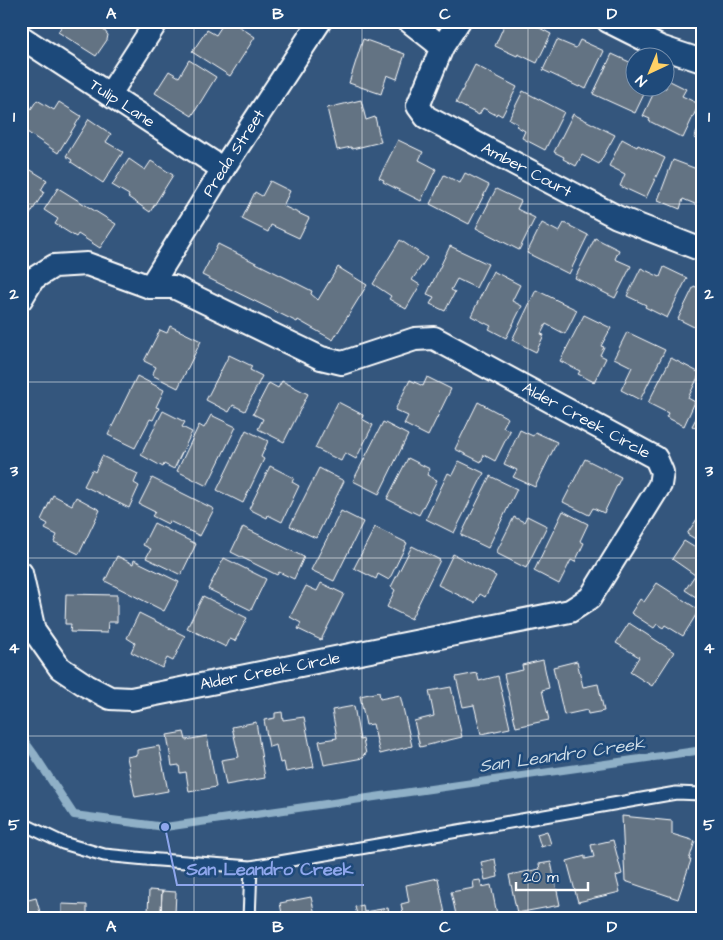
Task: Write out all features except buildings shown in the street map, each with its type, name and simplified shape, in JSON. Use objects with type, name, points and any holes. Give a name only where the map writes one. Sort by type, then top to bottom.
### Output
[{"type":"street","points":[[110,94],[157,21]]},
{"type":"street","name":"Preda Street","points":[[150,287],[223,168],[320,21]]},
{"type":"street","points":[[409,21],[442,46]]},
{"type":"street","name":"Amber Court","points":[[459,21],[442,46],[418,106],[426,117],[617,216],[702,250]]},
{"type":"street","points":[[608,21],[660,47],[702,61]]},
{"type":"street","name":"Tulip Lane","points":[[21,37],[223,168]]},
{"type":"street","name":"Alder Creek Circle","points":[[21,299],[33,279],[54,266],[87,264],[150,287],[174,287],[321,358],[342,363],[415,339],[434,338],[656,458],[662,472],[660,485],[590,598],[570,611],[132,699],[110,698],[87,686],[60,668],[34,631],[21,573]]},
{"type":"lane","points":[[21,823],[63,843],[104,855],[251,867],[676,793],[702,794]]},
{"type":"lane","points":[[248,919],[251,867]]},
{"type":"waterway","name":"San Leandro Creek","points":[[21,736],[74,815],[165,827],[696,751],[702,753]]},
{"type":"place","name":"San Leandro Creek","points":[[165,827]]}]
